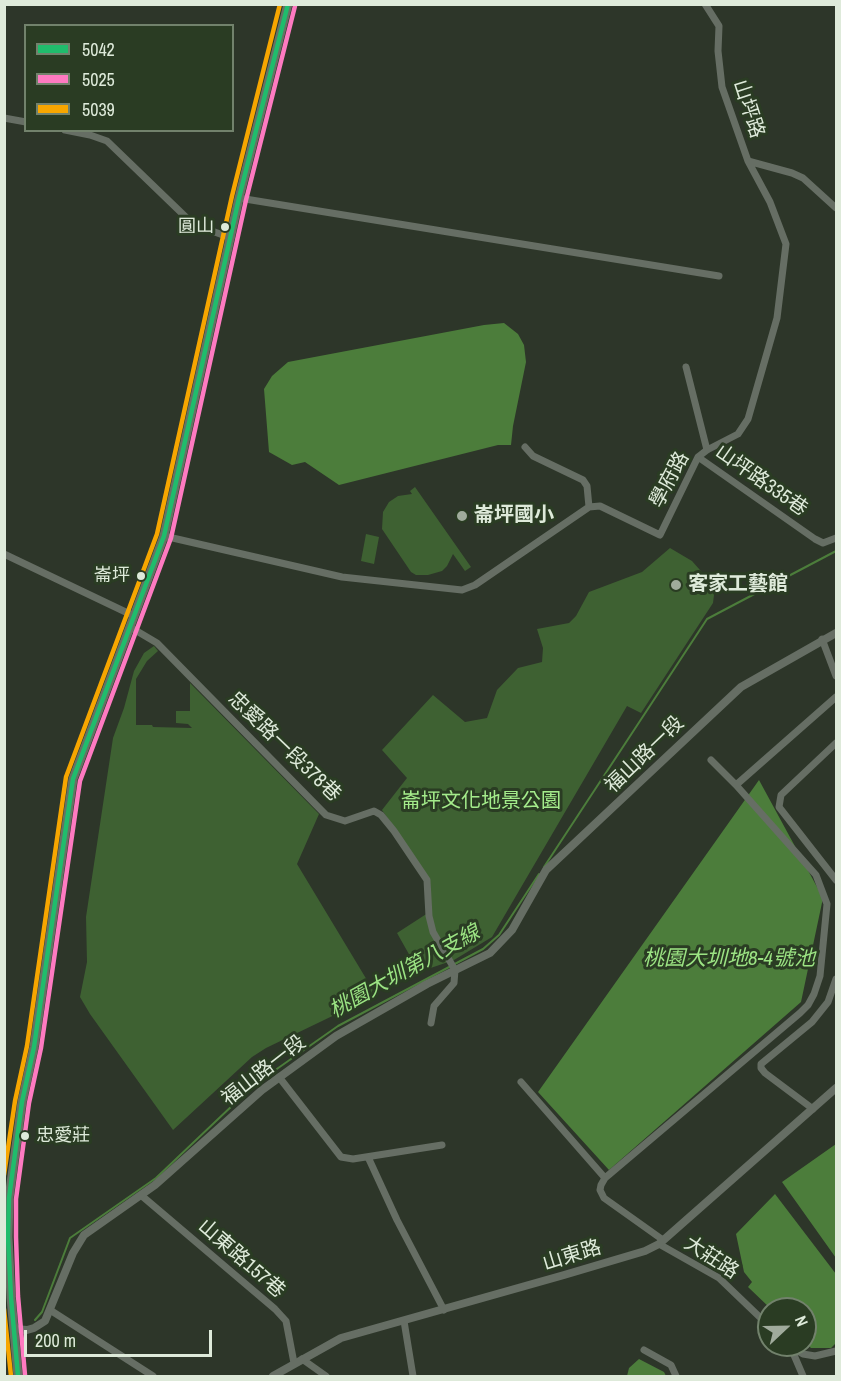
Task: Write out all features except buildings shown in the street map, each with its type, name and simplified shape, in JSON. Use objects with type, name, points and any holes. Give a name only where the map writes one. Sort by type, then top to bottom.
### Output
[{"type":"main road","points":[[18,1377],[15,1329],[7,1276],[9,1198],[22,1102],[34,1047],[73,779],[164,536],[239,198],[288,4]]},
{"type":"street","name":"山坪路","points":[[705,4],[719,26],[718,51],[722,87],[748,161],[803,178],[837,208]]},
{"type":"street","points":[[4,118],[24,122]]},
{"type":"street","points":[[75,132],[107,141],[193,224],[231,238]]},
{"type":"street","name":"學府路","points":[[589,507],[600,506],[660,535],[698,457],[706,450],[738,434],[748,419],[777,318],[786,244],[770,202],[748,161]]},
{"type":"street","points":[[239,198],[719,276]]},
{"type":"street","points":[[686,367],[706,450]]},
{"type":"street","points":[[164,536],[342,577],[462,590],[475,585],[589,507],[587,486],[583,480],[533,456],[525,447]]},
{"type":"street","name":"山坪路335巷","points":[[698,457],[815,539],[823,543],[837,538]]},
{"type":"street","points":[[4,554],[134,616]]},
{"type":"street","name":"忠愛路一段378巷","points":[[130,627],[157,643],[326,815],[345,821],[374,811],[381,815],[427,880],[429,916],[433,932],[453,967]]},
{"type":"street","name":"福山路一段","points":[[15,1329],[27,1330],[45,1321],[73,1252],[84,1235],[142,1196],[262,1090],[336,1036],[453,967],[490,953],[512,930],[546,870],[741,687],[822,639],[837,633]]},
{"type":"street","points":[[822,639],[837,676]]},
{"type":"street","points":[[736,785],[837,697]]},
{"type":"street","points":[[837,743],[781,795],[779,807],[837,880]]},
{"type":"street","points":[[521,1082],[605,1178],[788,1025],[807,1005],[820,976],[827,904],[816,875],[711,760]]},
{"type":"street","points":[[431,1023],[434,1006],[454,983],[456,977],[453,967]]},
{"type":"street","points":[[813,1109],[765,1073],[761,1064],[812,1023],[828,1002],[837,979]]},
{"type":"street","points":[[279,1077],[341,1157],[353,1159],[442,1145]]},
{"type":"street","name":"山東路","points":[[273,1377],[341,1338],[645,1251],[661,1242],[837,1088]]},
{"type":"street","points":[[368,1157],[397,1221],[444,1310]]},
{"type":"street","name":"大莊路","points":[[605,1178],[600,1190],[604,1198],[661,1242],[719,1278],[757,1314]]},
{"type":"street","name":"山東路157巷","points":[[142,1196],[275,1309],[286,1321],[298,1361]]},
{"type":"street","points":[[50,1310],[153,1377]]},
{"type":"street","points":[[404,1321],[413,1377]]},
{"type":"street","points":[[644,1350],[671,1365],[676,1377]]},
{"type":"street","points":[[817,1356],[837,1351]]},
{"type":"street","points":[[795,1357],[803,1376]]},
{"type":"street","points":[[298,1361],[326,1377]]},
{"type":"green space","points":[[415,487],[471,567],[465,571],[453,554],[442,571],[428,575],[416,575],[411,572],[382,529],[383,512],[389,502],[398,496],[412,494],[410,491]]},
{"type":"green space","points":[[366,534],[379,537],[374,564],[361,561]]},
{"type":"green space","name":"崙坪文化地景公園","points":[[670,548],[692,561],[715,587],[713,603],[641,713],[627,706],[492,937],[454,960],[419,972],[397,933],[431,911],[430,880],[382,810],[407,778],[382,750],[433,695],[465,722],[487,718],[497,690],[518,668],[542,662],[543,648],[537,629],[569,623],[576,616],[589,592],[642,572]]},
{"type":"green space","points":[[154,646],[158,651],[147,661],[136,679],[136,725],[192,728],[188,724],[176,723],[176,711],[190,711],[190,683],[319,814],[297,864],[376,995],[252,1057],[173,1130],[80,997],[87,962],[86,917],[113,738],[134,671],[144,653]]},
{"type":"water","points":[[504,323],[518,334],[524,345],[526,362],[511,445],[498,445],[339,485],[305,462],[292,465],[269,452],[264,389],[272,376],[288,362]]},
{"type":"water","name":"桃園大圳地8-4號池","points":[[759,780],[823,898],[801,1002],[609,1170],[538,1092]]},
{"type":"water","points":[[836,1144],[836,1258],[782,1182]]},
{"type":"water","points":[[775,1194],[836,1274],[836,1343],[831,1348],[817,1348],[817,1297],[758,1297],[748,1287],[752,1282],[744,1272],[736,1234]]},
{"type":"water","points":[[639,1359],[664,1372],[666,1376],[627,1376],[629,1368]]},
{"type":"waterway","name":"桃園大圳第八支線","points":[[544,867],[707,619],[836,551]]},
{"type":"waterway","name":"桃園大圳第八支線","points":[[35,1320],[42,1312],[70,1238],[156,1178],[254,1085],[338,1026],[483,949],[499,935],[539,874]]},
{"type":"transit line","name":"5039","points":[[4,1175],[15,1101],[27,1046],[66,777],[157,534],[232,196],[280,4]]},
{"type":"transit line","name":"5042","points":[[18,1376],[11,1297],[9,1198],[22,1102],[34,1047],[73,779],[164,536],[239,198],[288,4]]},
{"type":"transit line","name":"5025","points":[[25,1375],[18,1296],[16,1199],[29,1103],[41,1048],[80,781],[171,538],[246,200],[295,6]]},
{"type":"transit line","name":"5039","points":[[4,1309],[11,1376]]},
{"type":"place","name":"圓山","points":[[225,227]]},
{"type":"place","name":"崙坪國小","points":[[462,516]]},
{"type":"place","name":"崙坪","points":[[141,576]]},
{"type":"place","name":"客家工藝館","points":[[676,585]]},
{"type":"place","name":"忠愛莊","points":[[25,1136]]}]
